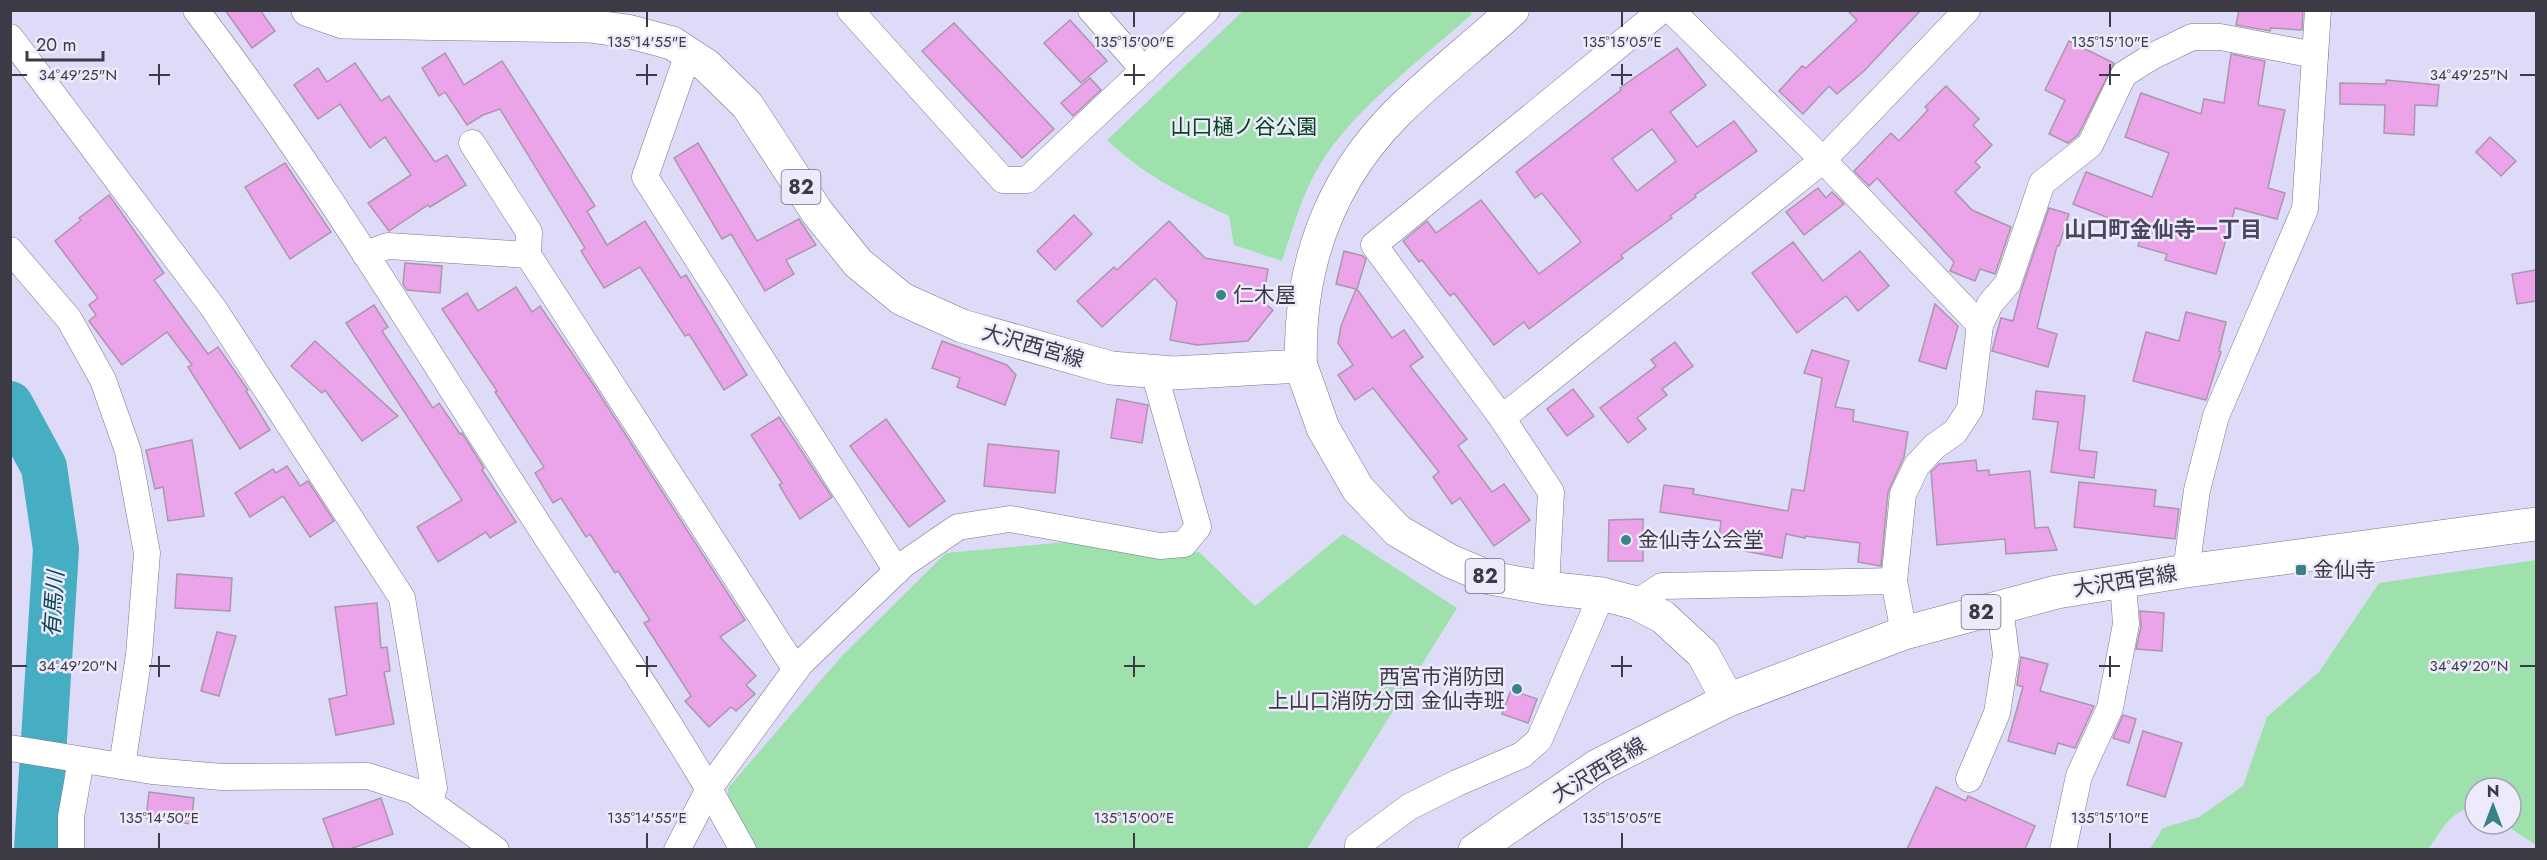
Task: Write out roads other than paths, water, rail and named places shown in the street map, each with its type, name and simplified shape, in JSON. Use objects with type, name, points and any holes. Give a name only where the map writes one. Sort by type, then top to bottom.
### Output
[{"type":"main road","name":"大沢西宮線","points":[[308,10],[343,22],[589,26],[627,31],[672,43],[706,65],[747,105],[817,212],[851,255],[902,299],[962,326],[1111,368],[1154,372],[1301,366]]},
{"type":"main road","name":"82","points":[[1301,366],[1323,428],[1358,489],[1398,531],[1450,561],[1490,578],[1546,588],[1602,594],[1636,603],[1663,617],[1703,654],[1728,700]]},
{"type":"main road","name":"大沢西宮線","points":[[1475,849],[1597,766],[1728,700],[1904,633],[2057,592],[2186,571],[2536,524]]},
{"type":"street","points":[[196,10],[231,57],[365,254],[515,490],[710,787],[743,849]]},
{"type":"street","points":[[850,10],[1003,180],[1027,180],[1207,10]]},
{"type":"street","points":[[1091,10],[1144,70]]},
{"type":"street","points":[[1301,366],[1301,330],[1314,252],[1320,230],[1346,175],[1396,114],[1513,10]]},
{"type":"street","points":[[1546,588],[1551,492],[1502,418],[1374,245],[1662,10]]},
{"type":"street","points":[[1671,10],[1823,160],[1980,325]]},
{"type":"street","points":[[1502,418],[1823,160],[1967,10]]},
{"type":"street","points":[[2186,571],[2198,490],[2216,416],[2305,209],[2318,10]]},
{"type":"street","points":[[10,37],[214,309],[402,598],[434,788],[429,802]]},
{"type":"street","points":[[1904,633],[1894,581],[1903,494],[1917,465],[1935,446],[1954,432],[1970,409],[1980,325],[1990,304],[2008,283],[2042,183],[2090,145],[2124,74],[2153,56],[2192,38],[2220,38],[2315,55]]},
{"type":"street","points":[[688,54],[645,177],[897,571]]},
{"type":"street","points":[[472,143],[529,232],[528,255],[796,670]]},
{"type":"street","points":[[365,254],[387,246],[528,255]]},
{"type":"street","points":[[10,250],[26,265],[69,319],[103,380],[128,451],[147,553],[139,655],[122,766]]},
{"type":"street","points":[[677,849],[710,787],[796,670],[897,571],[958,527],[1010,519],[1160,546],[1184,544],[1198,527],[1154,372]]},
{"type":"street","points":[[1636,603],[1662,586],[1894,581]]},
{"type":"street","points":[[2063,849],[2079,776],[2110,708],[2126,624],[2123,582]]},
{"type":"street","points":[[1358,849],[1358,845],[1409,807],[1522,755],[1539,740],[1602,594]]},
{"type":"street","points":[[1969,779],[1997,713],[2006,655],[2000,607]]},
{"type":"street","points":[[10,748],[152,771],[222,777],[368,776],[414,791],[496,849]]},
{"type":"street","points":[[71,849],[72,759]]},
{"type":"waterway","name":"有馬川","points":[[10,404],[44,467],[56,549],[37,850]]},
{"type":"place","name":"仁木屋","points":[[1221,295]]},
{"type":"place","name":"金仙寺公会堂","points":[[1626,540]]},
{"type":"place","name":"金仙寺","points":[[2301,570]]},
{"type":"place","name":"西宮市消防団 上山口消防分団 金仙寺班","points":[[1517,689]]},
{"type":"district","name":"山口町金仙寺一丁目","points":[[2163,229]]},
{"type":"park label","name":"山口樋ノ谷公園","points":[[1244,127]]}]
